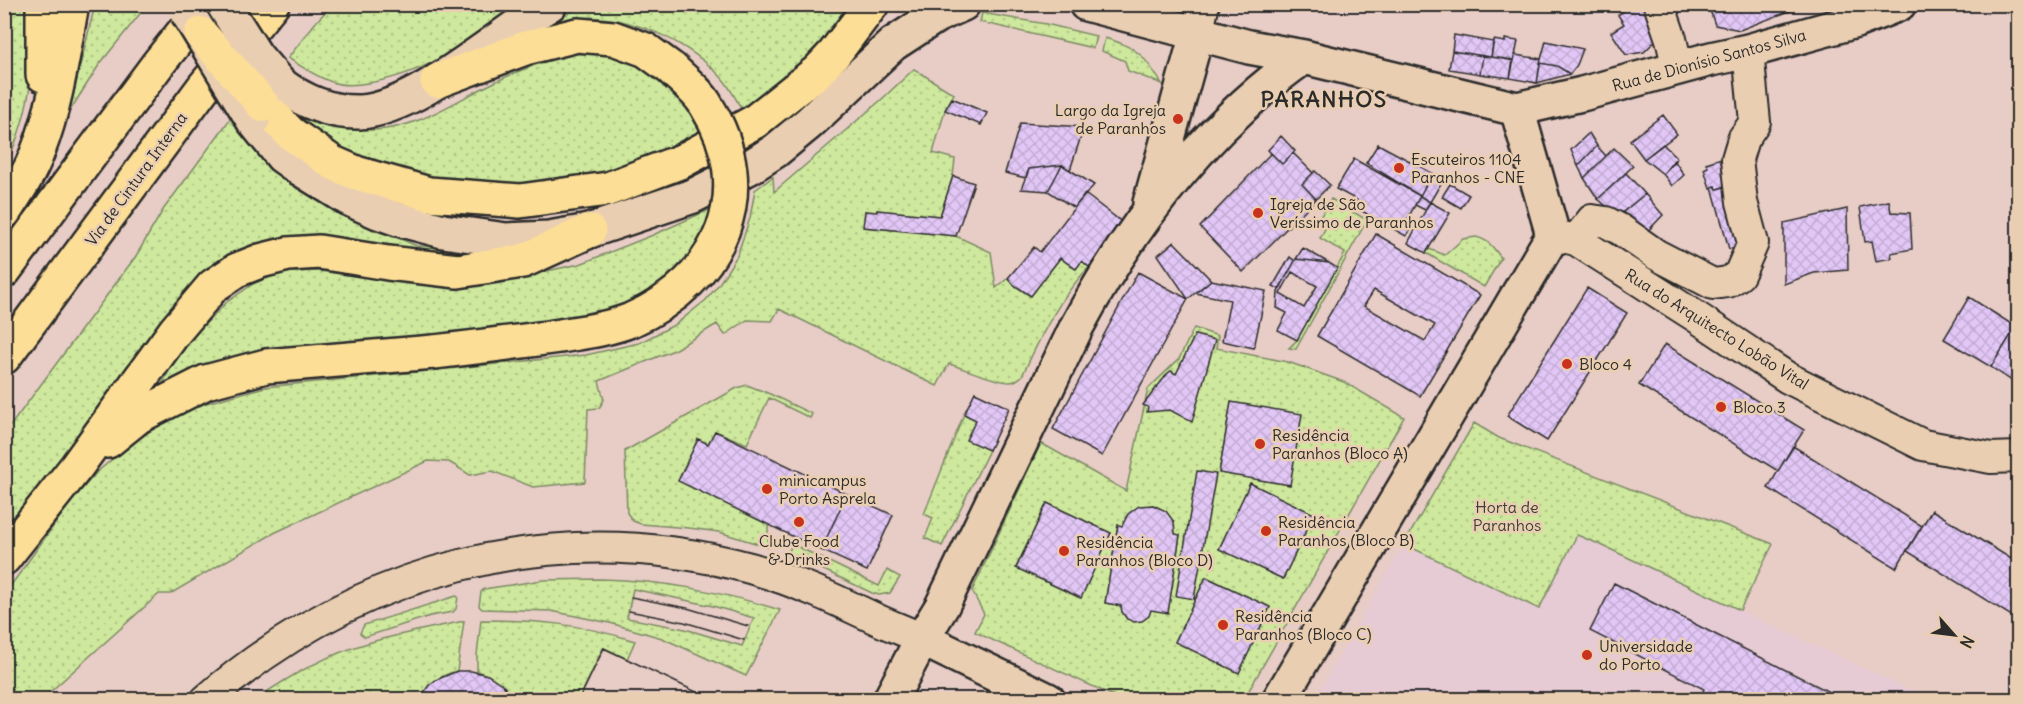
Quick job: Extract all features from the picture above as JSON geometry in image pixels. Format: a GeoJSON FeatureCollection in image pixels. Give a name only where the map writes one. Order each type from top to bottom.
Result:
{"type":"FeatureCollection","features":[{"type":"Feature","properties":{"kind":"highway"},"geometry":{"type":"LineString","coordinates":[[4,190],[22,158],[32,132],[40,95],[44,72],[43,4]]}},
{"type":"Feature","properties":{"kind":"highway"},"geometry":{"type":"LineString","coordinates":[[4,212],[26,177],[39,149],[57,80],[72,4]]}},
{"type":"Feature","properties":{"kind":"highway","name":"Via de Cintura Interna"},"geometry":{"type":"LineString","coordinates":[[4,357],[203,88],[272,4]]}},
{"type":"Feature","properties":{"kind":"highway"},"geometry":{"type":"LineString","coordinates":[[4,271],[158,64],[202,23],[290,133],[333,163],[356,173],[429,194],[520,201],[608,189],[682,161],[754,122],[817,72],[872,4]]}},
{"type":"Feature","properties":{"kind":"highway"},"geometry":{"type":"LineString","coordinates":[[76,466],[139,416],[206,382],[266,366],[434,352],[522,342],[602,329],[630,320],[660,306],[681,290],[703,266],[719,238],[729,207],[732,186],[730,164],[717,124],[705,102],[672,69],[646,50],[613,38],[577,35],[525,48],[437,81]]}},
{"type":"Feature","properties":{"kind":"highway"},"geometry":{"type":"LineString","coordinates":[[4,558],[76,466],[175,331],[213,286],[237,270],[288,254],[319,252],[458,271],[523,261],[589,231]]}},
{"type":"Feature","properties":{"kind":"main road"},"geometry":{"type":"LineString","coordinates":[[183,4],[202,23]]}},
{"type":"Feature","properties":{"kind":"main road"},"geometry":{"type":"LineString","coordinates":[[223,4],[256,56],[265,103],[282,156],[350,199],[388,216],[443,231],[506,240],[549,238],[589,231],[693,196],[750,167],[775,151],[809,123],[893,44],[936,16],[963,4]]}},
{"type":"Feature","properties":{"kind":"main road"},"geometry":{"type":"LineString","coordinates":[[265,103],[300,99],[319,106],[360,112],[381,108],[404,99],[437,81],[550,4]]}},
{"type":"Feature","properties":{"kind":"main road"},"geometry":{"type":"LineString","coordinates":[[1086,4],[1201,19],[1249,47],[1304,57],[1516,109],[1565,238],[1279,699]]}},
{"type":"Feature","properties":{"kind":"main road","name":"Rua de Dionísio Santos Silva"},"geometry":{"type":"LineString","coordinates":[[1516,109],[1748,51],[1856,21],[1899,4]]}},
{"type":"Feature","properties":{"kind":"main road"},"geometry":{"type":"LineString","coordinates":[[1147,213],[1201,19]]}},
{"type":"Feature","properties":{"kind":"main road"},"geometry":{"type":"LineString","coordinates":[[890,699],[942,606],[1077,326],[1147,213],[1201,149],[1253,97],[1304,57]]}},
{"type":"Feature","properties":{"kind":"main road"},"geometry":{"type":"LineString","coordinates":[[922,639],[1048,699]]}},
{"type":"Feature","properties":{"kind":"street"},"geometry":{"type":"LineString","coordinates":[[1659,4],[1678,69]]}},
{"type":"Feature","properties":{"kind":"street"},"geometry":{"type":"LineString","coordinates":[[1565,238],[1592,220],[1606,222],[1655,254],[1713,285],[1728,282],[1739,274],[1753,243],[1742,202],[1737,159],[1743,139],[1755,122],[1748,51]]}},
{"type":"Feature","properties":{"kind":"street","name":"Rua do Arquitecto Lobão Vital"},"geometry":{"type":"LineString","coordinates":[[1565,238],[1695,316],[1788,378],[1923,445],[1991,458],[2019,457]]}},
{"type":"Feature","properties":{"kind":"street"},"geometry":{"type":"LineString","coordinates":[[206,699],[256,659],[285,640],[370,594],[466,562],[562,548],[645,550],[706,558],[738,565],[809,588],[922,639]]}},
{"type":"Feature","properties":{"kind":"shaded area","name":"Universidade do Porto"},"geometry":{"type":"Polygon","coordinates":[[[1576,535],[1929,699],[1314,700],[1404,544],[1539,609],[1576,535]]]}},
{"type":"Feature","properties":{"kind":"green space"},"geometry":{"type":"Polygon","coordinates":[[[5,5],[28,5],[32,61],[25,113],[5,167],[5,5]]]}},
{"type":"Feature","properties":{"kind":"green space"},"geometry":{"type":"Polygon","coordinates":[[[95,5],[147,5],[99,65],[69,112],[95,5]]]}},
{"type":"Feature","properties":{"kind":"green space"},"geometry":{"type":"Polygon","coordinates":[[[332,5],[521,5],[467,42],[430,63],[390,78],[350,85],[326,80],[288,58],[332,5]]]}},
{"type":"Feature","properties":{"kind":"green space"},"geometry":{"type":"Polygon","coordinates":[[[588,5],[853,5],[836,32],[798,69],[742,110],[722,78],[687,49],[666,37],[621,21],[574,18],[553,23],[551,20],[588,5]]]}},
{"type":"Feature","properties":{"kind":"green space"},"geometry":{"type":"Polygon","coordinates":[[[982,13],[1046,24],[1096,36],[1093,48],[980,22],[982,13]]]}},
{"type":"Feature","properties":{"kind":"green space"},"geometry":{"type":"Polygon","coordinates":[[[1105,38],[1125,45],[1139,54],[1162,84],[1128,71],[1125,61],[1102,51],[1105,38]]]}},
{"type":"Feature","properties":{"kind":"green space"},"geometry":{"type":"Polygon","coordinates":[[[572,53],[617,55],[643,67],[673,90],[686,106],[701,134],[603,175],[557,185],[454,185],[333,149],[288,109],[330,123],[362,130],[405,125],[420,120],[511,75],[572,53]]]}},
{"type":"Feature","properties":{"kind":"green space"},"geometry":{"type":"Polygon","coordinates":[[[914,69],[954,94],[945,110],[933,153],[955,159],[953,176],[940,216],[865,211],[864,227],[956,236],[991,252],[996,288],[1008,278],[1030,296],[1060,258],[1075,269],[1082,261],[1089,267],[1060,305],[1022,376],[1018,379],[1012,382],[1004,381],[949,364],[937,386],[779,309],[772,321],[747,320],[725,335],[717,324],[674,350],[599,381],[604,400],[599,408],[588,409],[585,482],[533,487],[492,471],[470,475],[449,462],[428,461],[274,533],[170,594],[159,594],[42,699],[5,699],[4,595],[70,503],[97,472],[133,442],[185,409],[265,387],[586,355],[639,343],[676,324],[706,300],[719,284],[737,256],[750,218],[755,190],[773,177],[774,192],[914,69]]]}},
{"type":"Feature","properties":{"kind":"green space"},"geometry":{"type":"Polygon","coordinates":[[[236,111],[285,174],[321,201],[355,220],[417,246],[500,251],[464,256],[269,248],[5,546],[5,433],[136,256],[163,210],[236,111]]]}},
{"type":"Feature","properties":{"kind":"green space"},"geometry":{"type":"Polygon","coordinates":[[[1331,199],[1367,220],[1296,349],[1289,348],[1297,340],[1345,253],[1320,238],[1325,229],[1316,224],[1331,199]]]}},
{"type":"Feature","properties":{"kind":"green space"},"geometry":{"type":"Polygon","coordinates":[[[711,209],[696,246],[679,271],[661,287],[624,310],[158,392],[178,352],[227,302],[253,284],[279,273],[313,271],[359,273],[449,286],[485,284],[580,264],[711,209]]]}},
{"type":"Feature","properties":{"kind":"green space"},"geometry":{"type":"Polygon","coordinates":[[[1476,237],[1488,242],[1501,258],[1484,287],[1426,253],[1429,249],[1445,255],[1463,239],[1476,237]]]}},
{"type":"Feature","properties":{"kind":"green space"},"geometry":{"type":"Polygon","coordinates":[[[1194,328],[1218,336],[1216,348],[1288,362],[1344,382],[1404,417],[1244,699],[1120,699],[975,632],[984,614],[972,591],[1041,443],[1126,491],[1148,389],[1179,359],[1194,328]],[[1231,403],[1219,473],[1290,485],[1231,403]],[[1250,484],[1219,549],[1283,579],[1314,514],[1250,484]],[[1047,503],[1016,568],[1080,598],[1111,533],[1047,503]],[[1153,505],[1131,512],[1122,526],[1118,525],[1105,603],[1121,606],[1127,619],[1151,610],[1168,612],[1180,535],[1175,534],[1169,516],[1162,510],[1153,505]],[[1206,577],[1175,642],[1239,672],[1270,607],[1206,577]]]}},
{"type":"Feature","properties":{"kind":"green space"},"geometry":{"type":"Polygon","coordinates":[[[747,385],[812,414],[810,418],[769,398],[747,444],[715,431],[708,444],[698,439],[679,480],[768,524],[768,547],[719,532],[641,524],[633,521],[627,513],[625,451],[737,388],[747,385]]]}},
{"type":"Feature","properties":{"kind":"green space"},"geometry":{"type":"Polygon","coordinates":[[[964,414],[976,420],[967,440],[989,450],[942,546],[925,538],[933,518],[924,514],[964,414]]]}},
{"type":"Feature","properties":{"kind":"green space","name":"Horta de Paranhos"},"geometry":{"type":"Polygon","coordinates":[[[1474,423],[1499,438],[1773,544],[1740,610],[1577,535],[1539,609],[1404,544],[1474,423]]]}},
{"type":"Feature","properties":{"kind":"green space"},"geometry":{"type":"Polygon","coordinates":[[[792,544],[879,586],[887,570],[900,577],[890,593],[879,595],[872,593],[803,560],[787,556],[792,544]]]}},
{"type":"Feature","properties":{"kind":"green space"},"geometry":{"type":"Polygon","coordinates":[[[601,579],[670,585],[735,597],[780,610],[746,676],[662,638],[610,623],[551,611],[482,609],[479,606],[481,592],[484,589],[543,580],[601,579]],[[633,589],[627,618],[685,629],[742,646],[754,618],[713,606],[633,589]]]}},
{"type":"Feature","properties":{"kind":"green space"},"geometry":{"type":"Polygon","coordinates":[[[458,597],[456,609],[453,612],[430,616],[365,637],[360,633],[364,625],[458,597]]]}},
{"type":"Feature","properties":{"kind":"green space"},"geometry":{"type":"Polygon","coordinates":[[[481,620],[559,624],[635,641],[627,659],[603,648],[579,699],[514,699],[498,682],[477,671],[481,620]]]}},
{"type":"Feature","properties":{"kind":"green space"},"geometry":{"type":"Polygon","coordinates":[[[464,621],[457,671],[435,681],[419,699],[255,700],[310,667],[339,653],[392,637],[464,621]]]}},
{"type":"Feature","properties":{"kind":"building"},"geometry":{"type":"Polygon","coordinates":[[[1634,4],[1649,4],[1658,38],[1644,52],[1626,55],[1611,32],[1624,24],[1618,15],[1634,4]]]}},
{"type":"Feature","properties":{"kind":"building"},"geometry":{"type":"Polygon","coordinates":[[[1708,4],[1793,4],[1795,9],[1740,30],[1715,25],[1708,4]]]}},
{"type":"Feature","properties":{"kind":"building"},"geometry":{"type":"Polygon","coordinates":[[[1454,35],[1493,42],[1491,57],[1452,51],[1454,35]]]}},
{"type":"Feature","properties":{"kind":"building"},"geometry":{"type":"Polygon","coordinates":[[[1505,39],[1518,41],[1514,61],[1491,57],[1494,40],[1505,42],[1505,39]]]}},
{"type":"Feature","properties":{"kind":"building"},"geometry":{"type":"Polygon","coordinates":[[[1546,41],[1583,49],[1577,65],[1570,74],[1557,66],[1540,63],[1546,41]]]}},
{"type":"Feature","properties":{"kind":"building"},"geometry":{"type":"Polygon","coordinates":[[[1452,51],[1483,56],[1480,74],[1449,69],[1452,51]]]}},
{"type":"Feature","properties":{"kind":"building"},"geometry":{"type":"Polygon","coordinates":[[[1515,55],[1541,59],[1537,83],[1510,78],[1515,55]]]}},
{"type":"Feature","properties":{"kind":"building"},"geometry":{"type":"Polygon","coordinates":[[[1483,56],[1513,60],[1510,78],[1480,74],[1483,56]]]}},
{"type":"Feature","properties":{"kind":"building"},"geometry":{"type":"Polygon","coordinates":[[[1540,63],[1557,66],[1570,74],[1537,83],[1540,63]]]}},
{"type":"Feature","properties":{"kind":"building"},"geometry":{"type":"Polygon","coordinates":[[[952,98],[987,113],[981,125],[945,110],[952,98]]]}},
{"type":"Feature","properties":{"kind":"building"},"geometry":{"type":"Polygon","coordinates":[[[1663,115],[1677,134],[1644,159],[1630,140],[1663,115]]]}},
{"type":"Feature","properties":{"kind":"building"},"geometry":{"type":"Polygon","coordinates":[[[1020,123],[1084,127],[1070,170],[1062,165],[1029,169],[1026,178],[1005,173],[1020,123]]]}},
{"type":"Feature","properties":{"kind":"building"},"geometry":{"type":"Polygon","coordinates":[[[1589,133],[1597,146],[1578,166],[1571,150],[1589,133]]]}},
{"type":"Feature","properties":{"kind":"building"},"geometry":{"type":"Polygon","coordinates":[[[1281,136],[1295,151],[1282,164],[1268,150],[1281,136]]]}},
{"type":"Feature","properties":{"kind":"building","name":"Escuteiros 1104 Paranhos - CNE"},"geometry":{"type":"Polygon","coordinates":[[[1378,144],[1432,173],[1420,196],[1366,163],[1378,144]]]}},
{"type":"Feature","properties":{"kind":"building"},"geometry":{"type":"Polygon","coordinates":[[[1663,144],[1677,158],[1663,174],[1644,159],[1663,144]]]}},
{"type":"Feature","properties":{"kind":"building"},"geometry":{"type":"Polygon","coordinates":[[[1597,146],[1606,156],[1584,178],[1578,166],[1597,146]]]}},
{"type":"Feature","properties":{"kind":"building"},"geometry":{"type":"Polygon","coordinates":[[[1614,148],[1633,166],[1598,199],[1584,178],[1614,148]]]}},
{"type":"Feature","properties":{"kind":"building","name":"Igreja de São Veríssimo de Paranhos"},"geometry":{"type":"Polygon","coordinates":[[[1271,153],[1282,164],[1293,153],[1313,173],[1302,184],[1316,199],[1243,272],[1200,227],[1271,153]]]}},
{"type":"Feature","properties":{"kind":"building"},"geometry":{"type":"Polygon","coordinates":[[[1728,156],[1737,183],[1717,189],[1715,186],[1710,188],[1704,169],[1708,167],[1706,163],[1728,156]]]}},
{"type":"Feature","properties":{"kind":"building"},"geometry":{"type":"Polygon","coordinates":[[[1354,159],[1420,196],[1408,218],[1414,222],[1406,236],[1353,206],[1357,200],[1336,189],[1354,159]]]}},
{"type":"Feature","properties":{"kind":"building"},"geometry":{"type":"Polygon","coordinates":[[[1674,160],[1684,175],[1672,186],[1663,174],[1674,160]]]}},
{"type":"Feature","properties":{"kind":"building"},"geometry":{"type":"Polygon","coordinates":[[[1062,165],[1048,191],[1021,189],[1029,169],[1062,165]]]}},
{"type":"Feature","properties":{"kind":"building"},"geometry":{"type":"Polygon","coordinates":[[[1062,165],[1094,185],[1074,208],[1048,191],[1062,165]]]}},
{"type":"Feature","properties":{"kind":"building"},"geometry":{"type":"Polygon","coordinates":[[[1315,171],[1330,185],[1316,199],[1302,184],[1315,171]]]}},
{"type":"Feature","properties":{"kind":"building"},"geometry":{"type":"Polygon","coordinates":[[[1432,173],[1443,180],[1430,202],[1420,196],[1432,173]]]}},
{"type":"Feature","properties":{"kind":"building"},"geometry":{"type":"Polygon","coordinates":[[[1626,173],[1645,194],[1618,216],[1598,199],[1626,173]]]}},
{"type":"Feature","properties":{"kind":"building"},"geometry":{"type":"Polygon","coordinates":[[[953,176],[974,183],[956,236],[863,227],[865,211],[940,216],[953,176]]]}},
{"type":"Feature","properties":{"kind":"building"},"geometry":{"type":"Polygon","coordinates":[[[1450,184],[1469,195],[1461,208],[1442,197],[1450,184]]]}},
{"type":"Feature","properties":{"kind":"building"},"geometry":{"type":"Polygon","coordinates":[[[1733,184],[1750,244],[1729,249],[1712,187],[1715,186],[1717,189],[1733,184]]]}},
{"type":"Feature","properties":{"kind":"building"},"geometry":{"type":"Polygon","coordinates":[[[1085,194],[1123,223],[1089,267],[1082,261],[1076,269],[1060,258],[1031,296],[1014,285],[1008,278],[1034,247],[1040,252],[1085,194]]]}},
{"type":"Feature","properties":{"kind":"building"},"geometry":{"type":"Polygon","coordinates":[[[1645,194],[1663,215],[1645,234],[1618,216],[1645,194]]]}},
{"type":"Feature","properties":{"kind":"building"},"geometry":{"type":"Polygon","coordinates":[[[1420,196],[1430,202],[1425,210],[1415,205],[1420,196]]]}},
{"type":"Feature","properties":{"kind":"building"},"geometry":{"type":"Polygon","coordinates":[[[1889,201],[1891,212],[1910,213],[1912,249],[1891,253],[1892,258],[1876,261],[1872,241],[1865,242],[1860,207],[1889,201]]]}},
{"type":"Feature","properties":{"kind":"building"},"geometry":{"type":"Polygon","coordinates":[[[1430,202],[1450,213],[1426,253],[1408,243],[1430,202]]]}},
{"type":"Feature","properties":{"kind":"building"},"geometry":{"type":"Polygon","coordinates":[[[1847,209],[1848,270],[1814,273],[1784,284],[1784,223],[1847,209]]]}},
{"type":"Feature","properties":{"kind":"building"},"geometry":{"type":"Polygon","coordinates":[[[1376,234],[1480,295],[1420,396],[1317,336],[1376,234]],[[1374,290],[1364,306],[1425,341],[1435,325],[1374,290]]]}},
{"type":"Feature","properties":{"kind":"building"},"geometry":{"type":"Polygon","coordinates":[[[1174,242],[1211,280],[1188,299],[1158,255],[1174,242]]]}},
{"type":"Feature","properties":{"kind":"building"},"geometry":{"type":"Polygon","coordinates":[[[1303,248],[1329,263],[1296,259],[1303,248]]]}},
{"type":"Feature","properties":{"kind":"building"},"geometry":{"type":"Polygon","coordinates":[[[1290,257],[1295,261],[1279,289],[1273,286],[1290,257]]]}},
{"type":"Feature","properties":{"kind":"building"},"geometry":{"type":"Polygon","coordinates":[[[1296,259],[1329,263],[1337,268],[1297,340],[1278,330],[1287,313],[1277,308],[1278,292],[1296,259]]]}},
{"type":"Feature","properties":{"kind":"building"},"geometry":{"type":"Polygon","coordinates":[[[1138,272],[1188,299],[1102,456],[1053,429],[1138,272]]]}},
{"type":"Feature","properties":{"kind":"building"},"geometry":{"type":"Polygon","coordinates":[[[1292,272],[1317,286],[1304,308],[1280,294],[1292,272]]]}},
{"type":"Feature","properties":{"kind":"building"},"geometry":{"type":"Polygon","coordinates":[[[1211,280],[1266,291],[1254,348],[1222,341],[1230,300],[1196,293],[1211,280]]]}},
{"type":"Feature","properties":{"kind":"building","name":"Bloco 4"},"geometry":{"type":"Polygon","coordinates":[[[1587,288],[1627,313],[1547,441],[1507,416],[1587,288]]]}},
{"type":"Feature","properties":{"kind":"building"},"geometry":{"type":"Polygon","coordinates":[[[1969,297],[2016,327],[1991,367],[1944,339],[1969,297]]]}},
{"type":"Feature","properties":{"kind":"building"},"geometry":{"type":"Polygon","coordinates":[[[2016,327],[2018,328],[2018,385],[1991,367],[2016,327]]]}},
{"type":"Feature","properties":{"kind":"building"},"geometry":{"type":"Polygon","coordinates":[[[1195,335],[1215,340],[1192,422],[1170,410],[1147,412],[1148,407],[1143,405],[1168,373],[1171,371],[1176,374],[1195,335]]]}},
{"type":"Feature","properties":{"kind":"building","name":"Bloco 3"},"geometry":{"type":"Polygon","coordinates":[[[1665,344],[1804,430],[1778,471],[1639,385],[1665,344]]]}},
{"type":"Feature","properties":{"kind":"building"},"geometry":{"type":"Polygon","coordinates":[[[975,392],[1009,408],[989,450],[966,440],[976,420],[964,414],[975,392]]]}},
{"type":"Feature","properties":{"kind":"building","name":"Residência Paranhos (Bloco A)"},"geometry":{"type":"Polygon","coordinates":[[[1231,402],[1302,414],[1290,485],[1219,473],[1231,402]]]}},
{"type":"Feature","properties":{"kind":"building","name":"minicampus Porto Asprela"},"geometry":{"type":"Polygon","coordinates":[[[715,431],[847,494],[821,550],[678,481],[698,439],[708,444],[715,431]]]}},
{"type":"Feature","properties":{"kind":"building"},"geometry":{"type":"Polygon","coordinates":[[[1793,446],[1922,526],[1896,568],[1768,488],[1793,446]]]}},
{"type":"Feature","properties":{"kind":"building"},"geometry":{"type":"Polygon","coordinates":[[[1197,471],[1216,474],[1194,599],[1176,596],[1197,471]]]}},
{"type":"Feature","properties":{"kind":"building","name":"Residência Paranhos (Bloco B)"},"geometry":{"type":"Polygon","coordinates":[[[1250,483],[1314,514],[1283,579],[1219,549],[1250,483]]]}},
{"type":"Feature","properties":{"kind":"building"},"geometry":{"type":"Polygon","coordinates":[[[847,494],[893,515],[867,571],[821,550],[847,494]]]}},
{"type":"Feature","properties":{"kind":"building","name":"Residência Paranhos (Bloco D)"},"geometry":{"type":"Polygon","coordinates":[[[1047,503],[1111,533],[1081,598],[1016,568],[1047,503]]]}},
{"type":"Feature","properties":{"kind":"building"},"geometry":{"type":"Polygon","coordinates":[[[1153,505],[1166,511],[1174,522],[1175,534],[1180,535],[1168,613],[1151,610],[1149,616],[1142,621],[1134,622],[1127,619],[1121,606],[1105,603],[1118,525],[1122,526],[1128,514],[1139,506],[1153,505]]]}},
{"type":"Feature","properties":{"kind":"building"},"geometry":{"type":"Polygon","coordinates":[[[1932,510],[2018,563],[2018,620],[1907,551],[1932,510]]]}},
{"type":"Feature","properties":{"kind":"building","name":"Residência Paranhos (Bloco C)"},"geometry":{"type":"Polygon","coordinates":[[[1206,577],[1270,607],[1239,673],[1175,642],[1206,577]]]}},
{"type":"Feature","properties":{"kind":"building"},"geometry":{"type":"Polygon","coordinates":[[[1614,583],[1845,700],[1699,700],[1704,689],[1590,631],[1614,583]]]}},
{"type":"Feature","properties":{"kind":"building"},"geometry":{"type":"Polygon","coordinates":[[[604,648],[627,659],[713,700],[579,700],[604,648]]]}},
{"type":"Feature","properties":{"kind":"building"},"geometry":{"type":"Polygon","coordinates":[[[604,648],[627,659],[713,700],[579,700],[604,648]]]}},
{"type":"Feature","properties":{"kind":"building"},"geometry":{"type":"Polygon","coordinates":[[[457,671],[488,675],[503,685],[514,700],[419,700],[429,685],[457,671]]]}},
{"type":"Feature","properties":{"kind":"tram line"},"geometry":{"type":"LineString","coordinates":[[631,597],[687,608],[748,626]]}},
{"type":"Feature","properties":{"kind":"tram line"},"geometry":{"type":"LineString","coordinates":[[629,611],[684,622],[744,640]]}},
{"type":"Feature","properties":{"kind":"place","name":"Largo da Igreja de Paranhos"},"geometry":{"type":"Point","coordinates":[1178,119]}},
{"type":"Feature","properties":{"kind":"place","name":"Escuteiros 1104 Paranhos - CNE"},"geometry":{"type":"Point","coordinates":[1399,168]}},
{"type":"Feature","properties":{"kind":"place","name":"Igreja de São Veríssimo de Paranhos"},"geometry":{"type":"Point","coordinates":[1258,213]}},
{"type":"Feature","properties":{"kind":"place","name":"Bloco 4"},"geometry":{"type":"Point","coordinates":[1567,364]}},
{"type":"Feature","properties":{"kind":"place","name":"Bloco 3"},"geometry":{"type":"Point","coordinates":[1721,407]}},
{"type":"Feature","properties":{"kind":"place","name":"Residência Paranhos (Bloco A)"},"geometry":{"type":"Point","coordinates":[1260,444]}},
{"type":"Feature","properties":{"kind":"place","name":"minicampus Porto Asprela"},"geometry":{"type":"Point","coordinates":[767,489]}},
{"type":"Feature","properties":{"kind":"place","name":"Clube Food & Drinks"},"geometry":{"type":"Point","coordinates":[799,522]}},
{"type":"Feature","properties":{"kind":"place","name":"Residência Paranhos (Bloco B)"},"geometry":{"type":"Point","coordinates":[1266,531]}},
{"type":"Feature","properties":{"kind":"place","name":"Residência Paranhos (Bloco D)"},"geometry":{"type":"Point","coordinates":[1064,551]}},
{"type":"Feature","properties":{"kind":"place","name":"Residência Paranhos (Bloco C)"},"geometry":{"type":"Point","coordinates":[1223,625]}},
{"type":"Feature","properties":{"kind":"place","name":"Universidade do Porto"},"geometry":{"type":"Point","coordinates":[1587,655]}},
{"type":"Feature","properties":{"kind":"district","name":"PARANHOS"},"geometry":{"type":"Point","coordinates":[1324,99]}}]}
